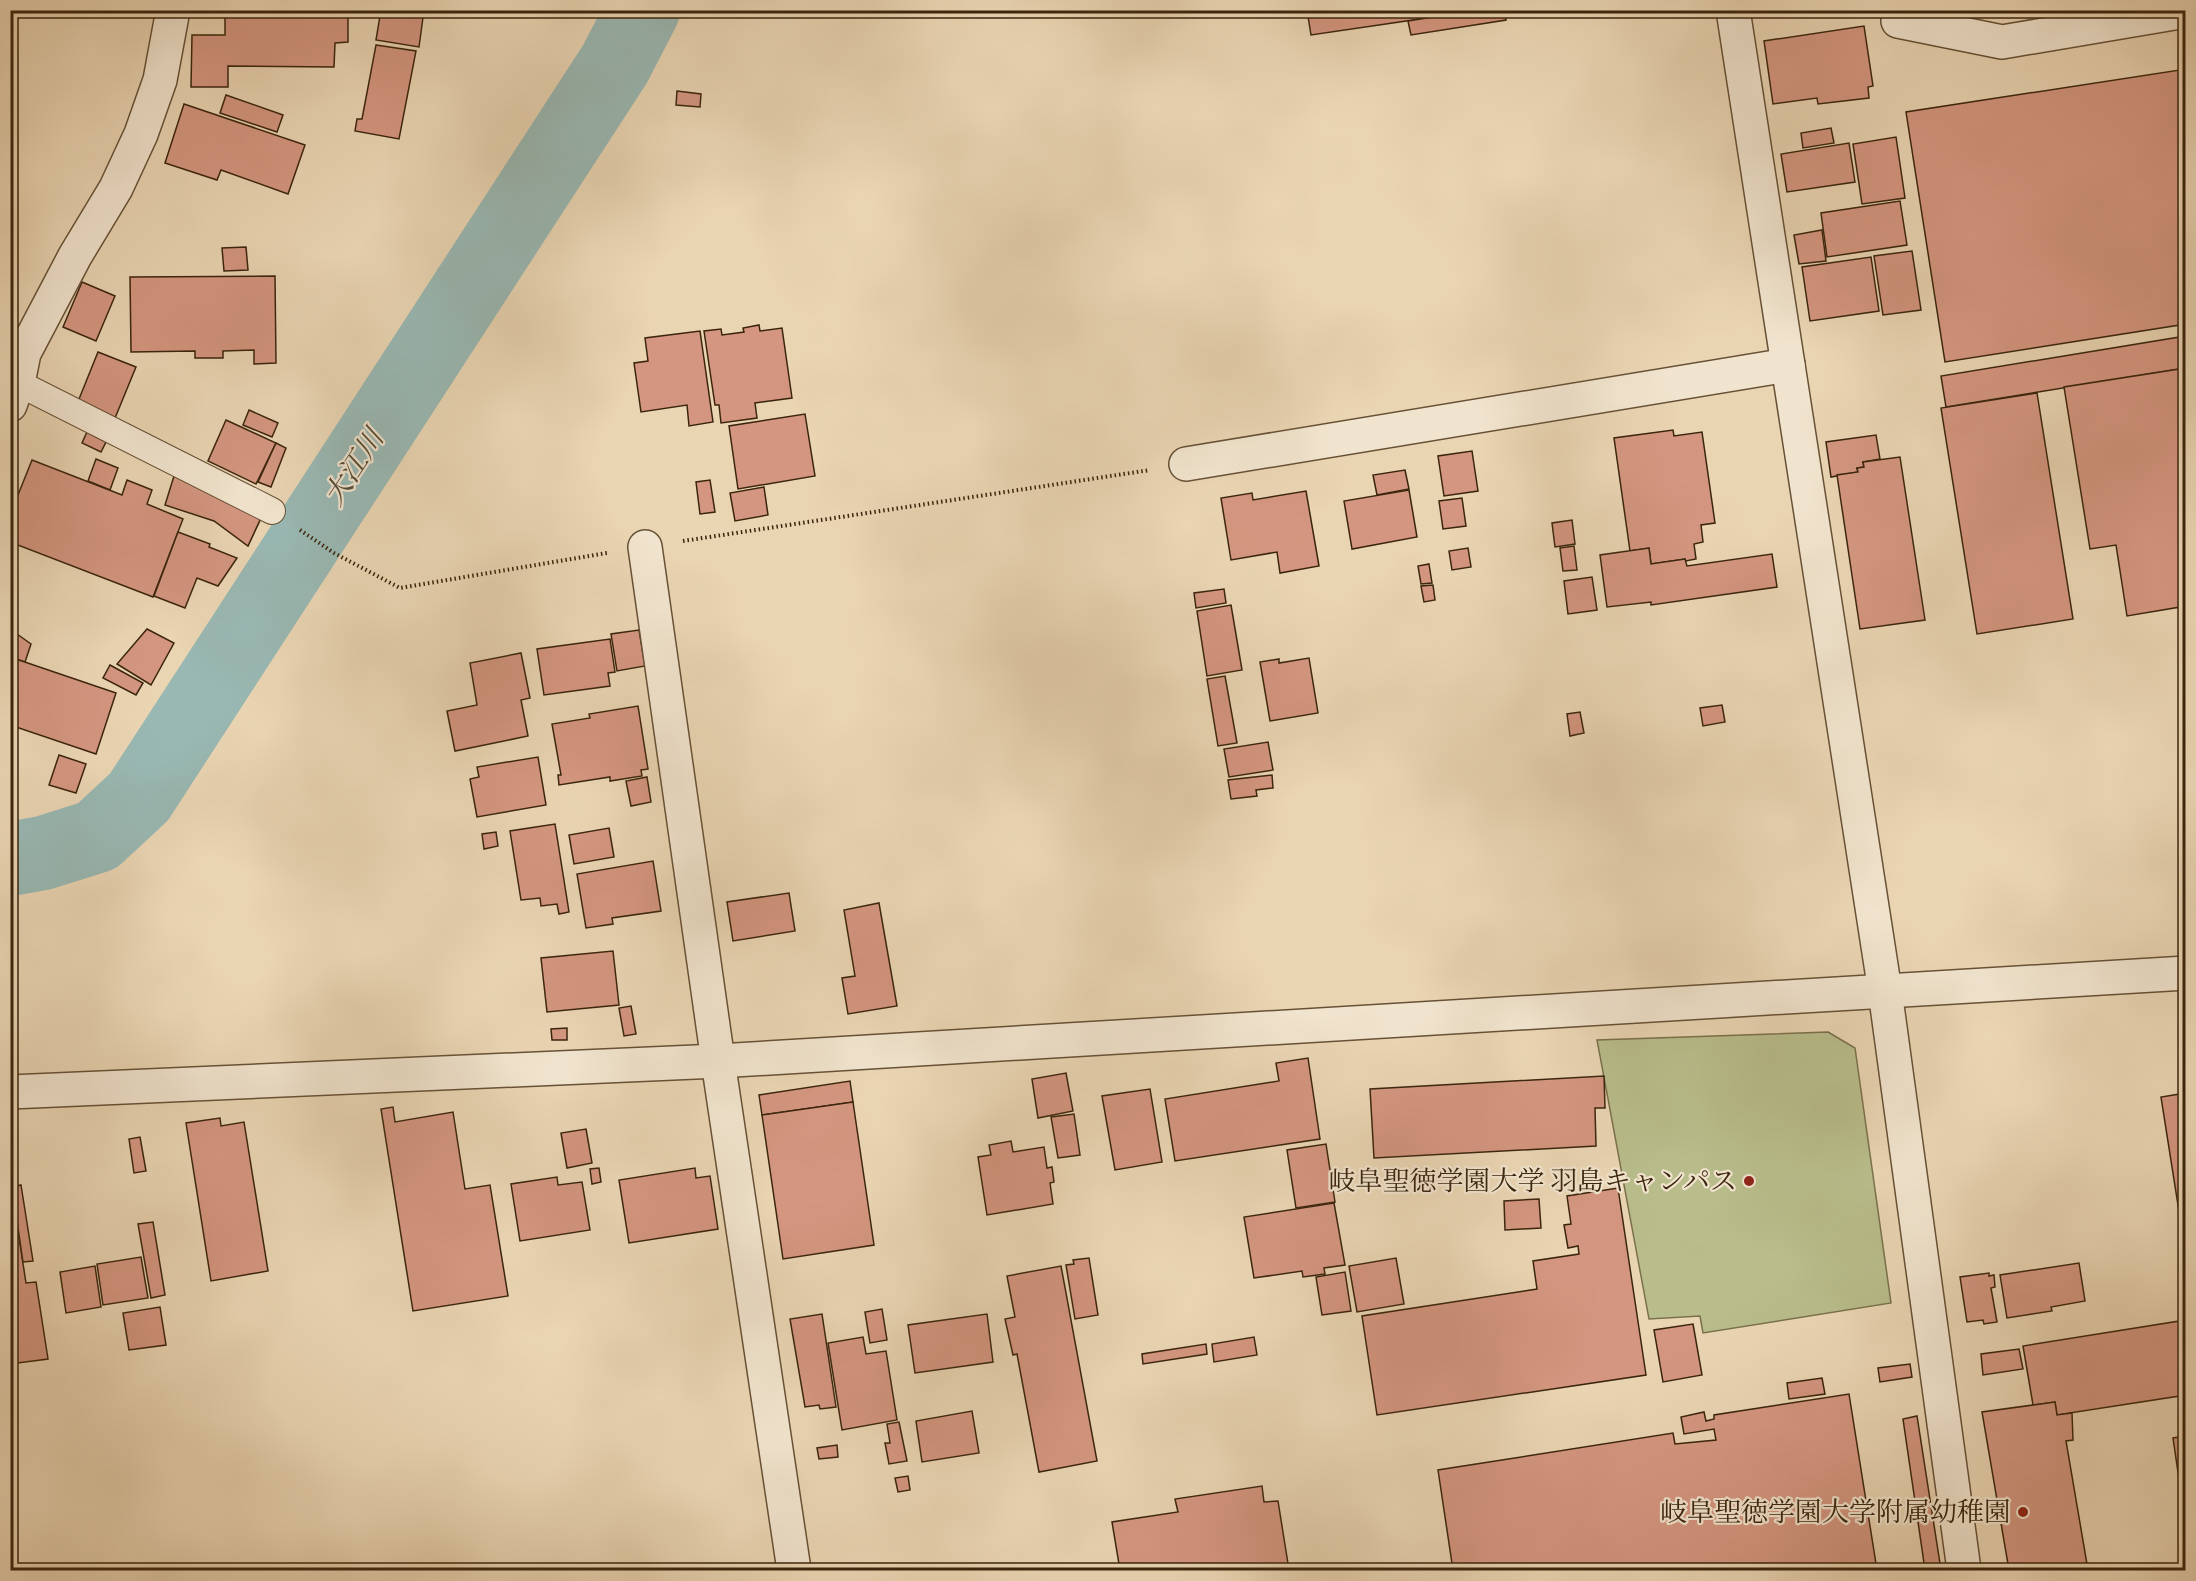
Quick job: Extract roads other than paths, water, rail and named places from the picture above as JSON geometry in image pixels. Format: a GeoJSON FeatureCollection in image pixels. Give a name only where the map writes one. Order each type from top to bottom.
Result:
{"type":"FeatureCollection","features":[{"type":"Feature","properties":{"kind":"street"},"geometry":{"type":"LineString","coordinates":[[14,394],[24,353],[75,256],[116,188],[141,134],[160,80],[173,10]]}},
{"type":"Feature","properties":{"kind":"street"},"geometry":{"type":"LineString","coordinates":[[1733,10],[1885,991],[1964,1570]]}},
{"type":"Feature","properties":{"kind":"street"},"geometry":{"type":"LineString","coordinates":[[1898,21],[2002,42],[2186,11]]}},
{"type":"Feature","properties":{"kind":"street"},"geometry":{"type":"LineString","coordinates":[[1186,464],[1788,365]]}},
{"type":"Feature","properties":{"kind":"street"},"geometry":{"type":"LineString","coordinates":[[645,547],[718,1061],[794,1570]]}},
{"type":"Feature","properties":{"kind":"street"},"geometry":{"type":"LineString","coordinates":[[10,1092],[718,1061],[2186,973]]}},
{"type":"Feature","properties":{"kind":"lane"},"geometry":{"type":"LineString","coordinates":[[14,394],[272,511]]}},
{"type":"Feature","properties":{"kind":"waterway","name":"大江川"},"geometry":{"type":"LineString","coordinates":[[10,859],[43,853],[97,836],[139,797],[615,64],[643,10]]}},
{"type":"Feature","properties":{"kind":"place","name":"岐阜聖徳学園大学 羽島キャンパス"},"geometry":{"type":"Point","coordinates":[1749,1181]}},
{"type":"Feature","properties":{"kind":"place","name":"岐阜聖徳学園大学附属幼稚園"},"geometry":{"type":"Point","coordinates":[2023,1512]}}]}
